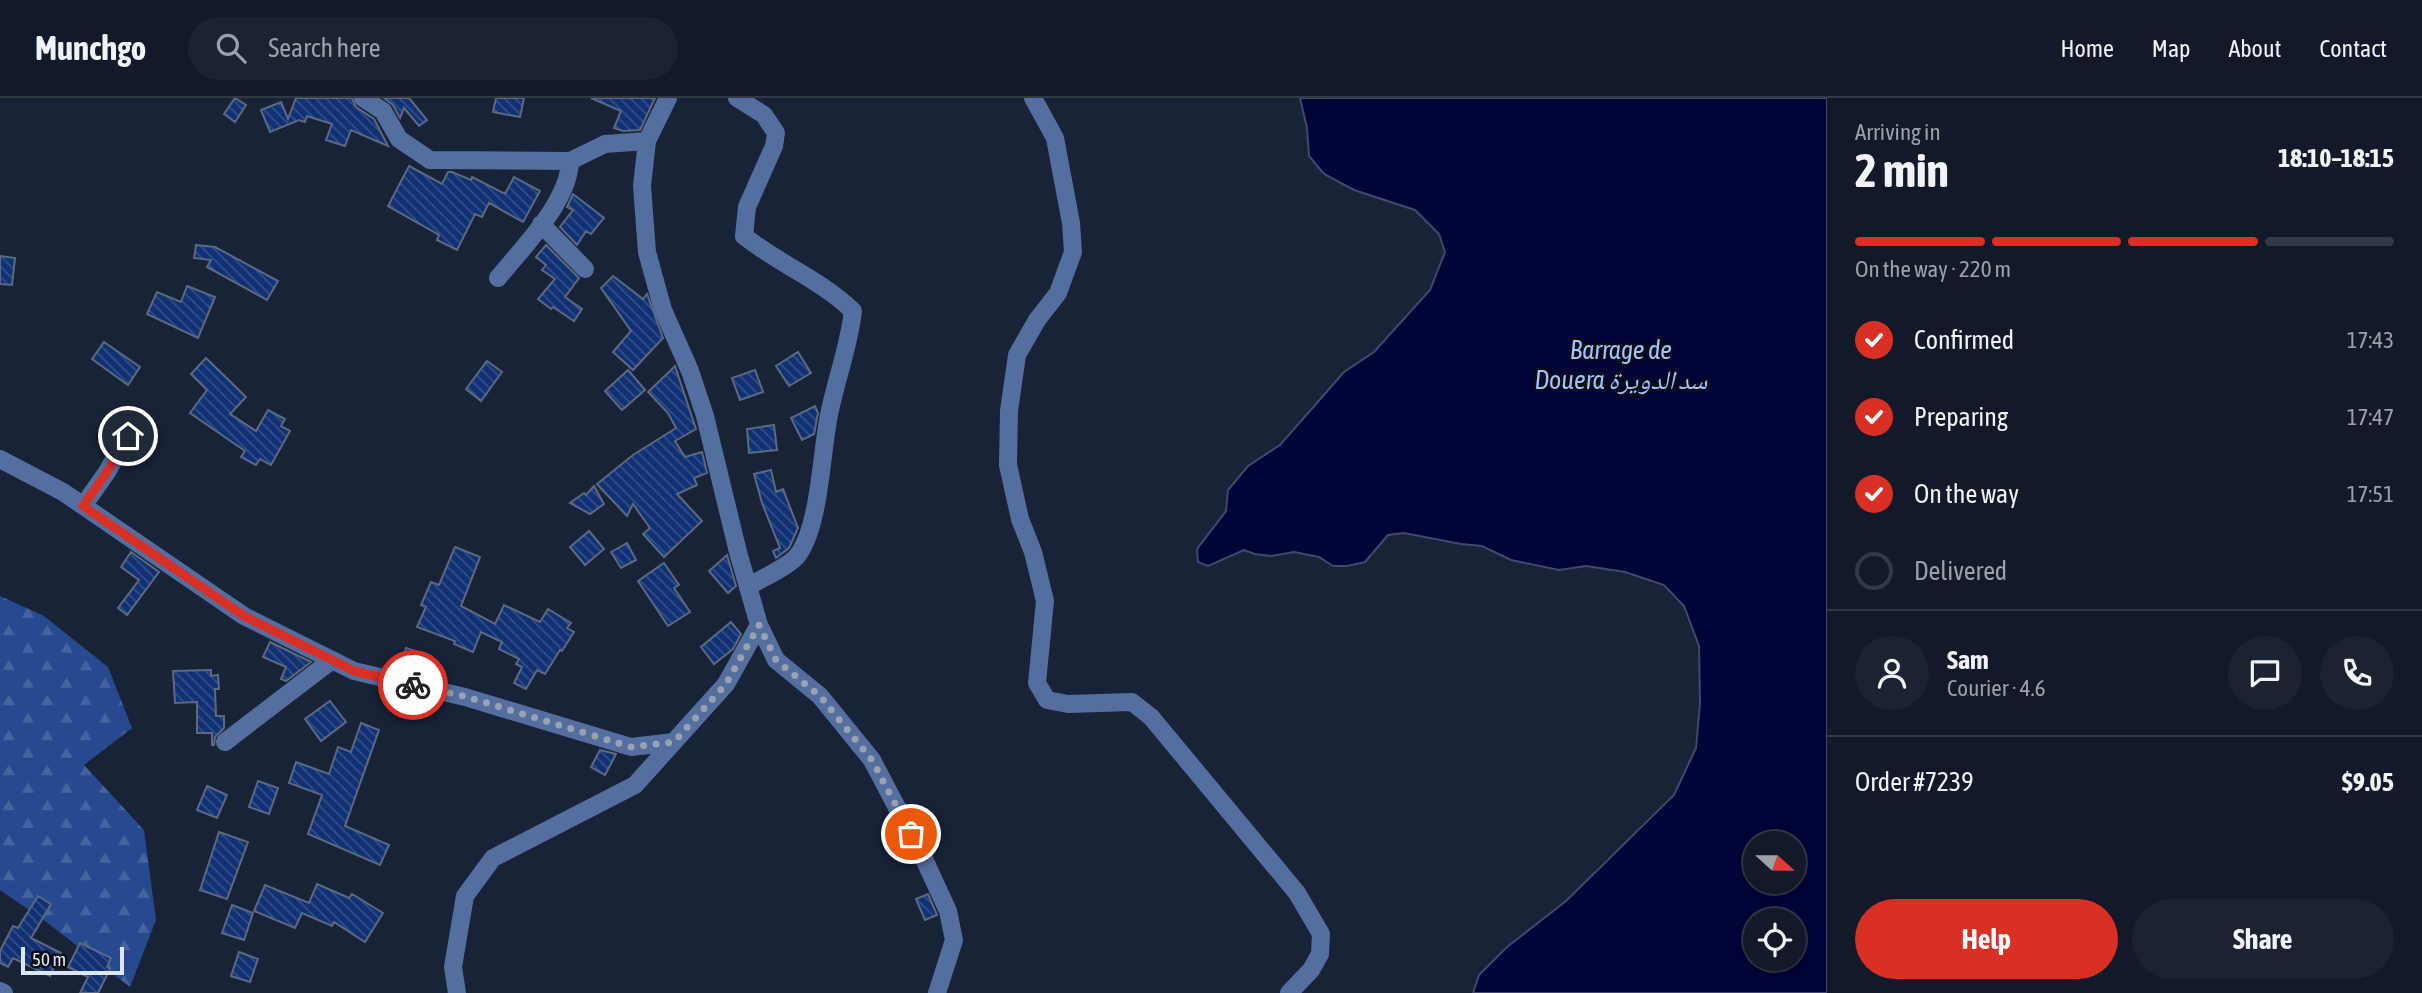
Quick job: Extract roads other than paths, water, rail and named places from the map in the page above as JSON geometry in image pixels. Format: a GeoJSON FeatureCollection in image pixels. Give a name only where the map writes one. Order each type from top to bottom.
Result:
{"type":"FeatureCollection","features":[{"type":"Feature","properties":{"kind":"street"},"geometry":{"type":"LineString","coordinates":[[363,98],[383,111],[399,139],[430,160],[570,161],[605,144],[647,141]]}},
{"type":"Feature","properties":{"kind":"street"},"geometry":{"type":"LineString","coordinates":[[668,98],[647,141],[642,186],[647,252],[663,310],[690,371],[705,416],[759,625],[776,660],[820,696],[872,760],[948,911],[954,940],[937,993]]}},
{"type":"Feature","properties":{"kind":"street"},"geometry":{"type":"LineString","coordinates":[[737,98],[764,115],[776,133],[774,146],[747,207],[744,236],[762,250],[835,293],[853,311],[850,335],[825,434],[811,527],[797,557],[748,587]]}},
{"type":"Feature","properties":{"kind":"street"},"geometry":{"type":"LineString","coordinates":[[1033,98],[1055,138],[1071,223],[1073,253],[1058,293],[1037,320],[1017,355],[1009,411],[1008,466],[1020,519],[1033,552],[1045,601],[1037,683],[1047,700],[1068,704],[1132,702],[1151,716],[1297,893],[1321,933],[1320,954],[1311,970],[1290,993]]}},
{"type":"Feature","properties":{"kind":"street"},"geometry":{"type":"LineString","coordinates":[[498,278],[561,195],[570,172],[570,161]]}},
{"type":"Feature","properties":{"kind":"street"},"geometry":{"type":"LineString","coordinates":[[541,224],[585,269]]}},
{"type":"Feature","properties":{"kind":"street"},"geometry":{"type":"LineString","coordinates":[[83,506],[107,472],[138,417]]}},
{"type":"Feature","properties":{"kind":"street"},"geometry":{"type":"LineString","coordinates":[[0,459],[63,492],[244,616],[354,671],[464,696],[631,747],[674,742]]}},
{"type":"Feature","properties":{"kind":"street"},"geometry":{"type":"LineString","coordinates":[[457,993],[453,967],[465,896],[493,858],[635,785],[726,684],[759,625]]}},
{"type":"Feature","properties":{"kind":"street"},"geometry":{"type":"LineString","coordinates":[[225,741],[332,660]]}},
{"type":"Feature","properties":{"kind":"water","name":"Barrage de Douera سد الدويرة"},"geometry":{"type":"Polygon","coordinates":[[[1300,98],[1827,98],[1827,993],[1473,993],[1479,975],[1507,947],[1566,901],[1674,795],[1696,748],[1700,703],[1699,646],[1684,606],[1664,585],[1625,572],[1586,566],[1559,570],[1511,560],[1482,546],[1404,533],[1388,535],[1365,562],[1347,566],[1333,566],[1319,557],[1294,552],[1271,556],[1244,550],[1208,566],[1198,562],[1197,549],[1226,511],[1228,490],[1248,466],[1280,445],[1344,372],[1374,352],[1430,290],[1445,252],[1439,234],[1415,210],[1354,190],[1324,174],[1309,156],[1307,128],[1300,98]]]}}]}
